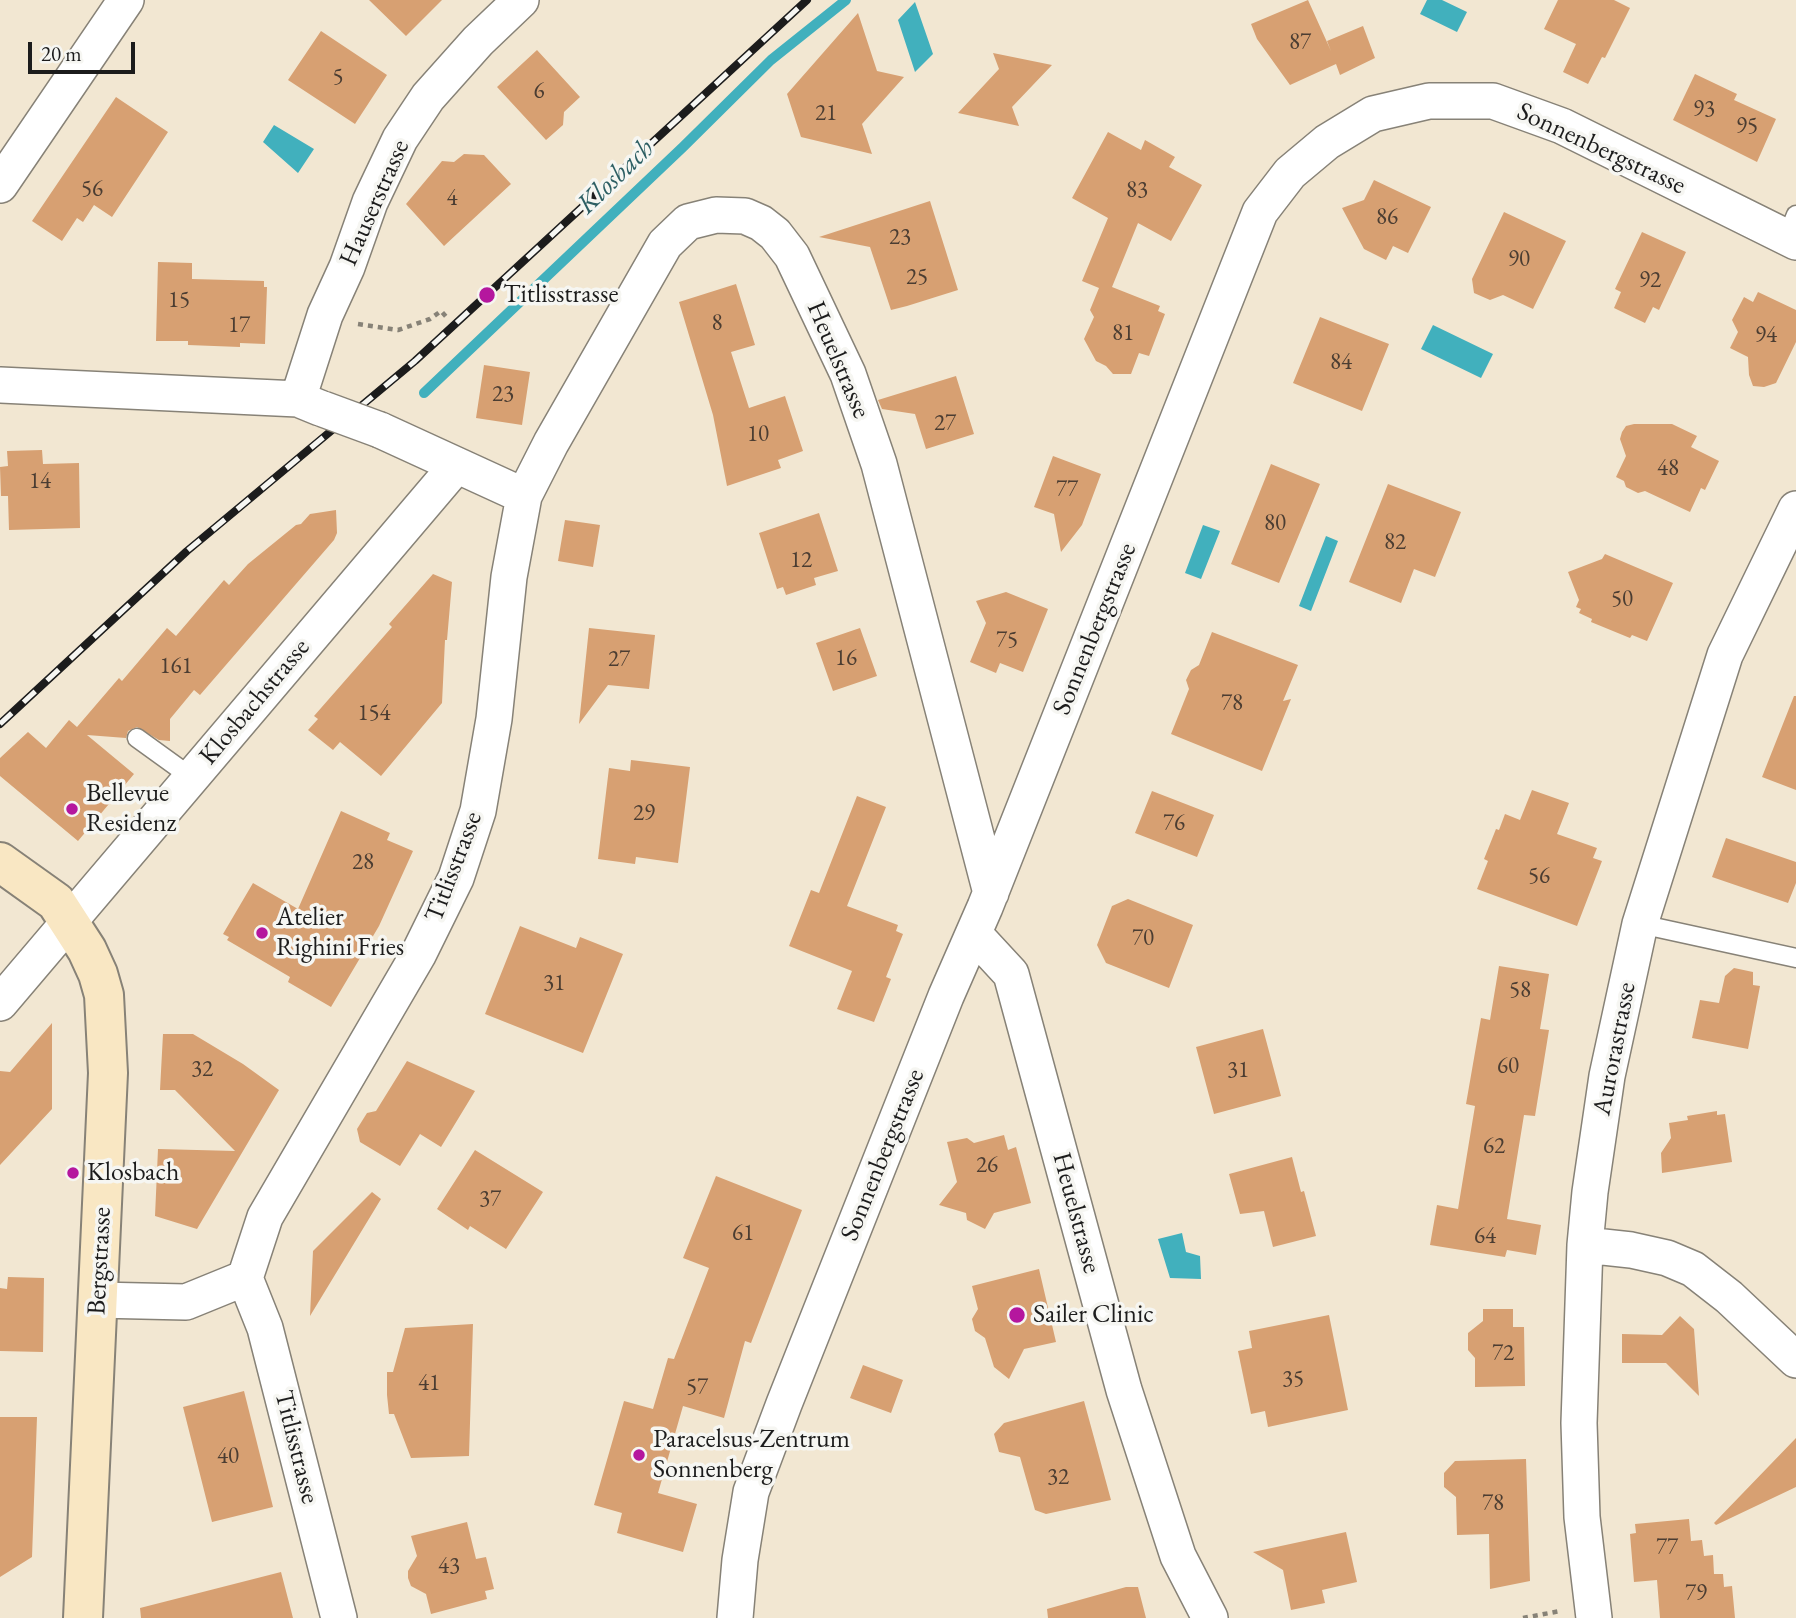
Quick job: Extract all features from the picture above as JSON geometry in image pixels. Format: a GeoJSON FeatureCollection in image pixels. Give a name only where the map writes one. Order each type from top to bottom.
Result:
{"type":"FeatureCollection","features":[{"type":"Feature","properties":{"kind":"main road","name":"Bergstrasse"},"geometry":{"type":"LineString","coordinates":[[0,862],[56,901],[87,950],[104,995],[108,1073],[83,1618]]}},
{"type":"Feature","properties":{"kind":"street"},"geometry":{"type":"LineString","coordinates":[[0,184],[126,0]]}},
{"type":"Feature","properties":{"kind":"street","name":"Hauserstrasse"},"geometry":{"type":"LineString","coordinates":[[310,404],[325,315],[347,267],[370,202],[400,139],[428,97],[478,41],[521,0]]}},
{"type":"Feature","properties":{"kind":"street","name":"Sonnenbergstrasse"},"geometry":{"type":"LineString","coordinates":[[735,1618],[740,1560],[751,1492],[1260,212],[1290,173],[1327,142],[1373,114],[1429,101],[1493,101],[1562,126],[1793,231]]}},
{"type":"Feature","properties":{"kind":"street","name":"Heuelstrasse"},"geometry":{"type":"LineString","coordinates":[[524,496],[551,443],[665,244],[688,222],[716,215],[745,216],[761,223],[775,234],[792,256],[848,374],[879,464],[991,893]]}},
{"type":"Feature","properties":{"kind":"street"},"geometry":{"type":"LineString","coordinates":[[0,385],[310,404],[380,430],[524,496]]}},
{"type":"Feature","properties":{"kind":"street","name":"Klosbachstrasse"},"geometry":{"type":"LineString","coordinates":[[0,1003],[456,466]]}},
{"type":"Feature","properties":{"kind":"street","name":"Titlisstrasse"},"geometry":{"type":"LineString","coordinates":[[340,1618],[265,1328],[245,1278],[265,1217],[418,955],[456,878],[478,811],[494,719],[509,578],[524,496]]}},
{"type":"Feature","properties":{"kind":"street","name":"Aurorastrasse"},"geometry":{"type":"LineString","coordinates":[[1582,1614],[1583,1517],[1579,1423],[1585,1245],[1607,1076],[1640,924],[1725,654],[1796,509]]}},
{"type":"Feature","properties":{"kind":"street","name":"Heuelstrasse"},"geometry":{"type":"LineString","coordinates":[[974,934],[1011,974],[1124,1390],[1178,1556],[1210,1618]]}},
{"type":"Feature","properties":{"kind":"street"},"geometry":{"type":"LineString","coordinates":[[1585,1245],[1631,1250],[1667,1258],[1693,1269],[1729,1297],[1796,1360]]}},
{"type":"Feature","properties":{"kind":"street"},"geometry":{"type":"LineString","coordinates":[[97,1300],[186,1301],[245,1278]]}},
{"type":"Feature","properties":{"kind":"lane"},"geometry":{"type":"LineString","coordinates":[[137,738],[191,777]]}},
{"type":"Feature","properties":{"kind":"lane"},"geometry":{"type":"LineString","coordinates":[[1640,924],[1796,958]]}},
{"type":"Feature","properties":{"kind":"path"},"geometry":{"type":"LineString","coordinates":[[357,324],[398,330],[442,311],[449,320]]}},
{"type":"Feature","properties":{"kind":"path"},"geometry":{"type":"LineString","coordinates":[[1523,1618],[1582,1614]]}},
{"type":"Feature","properties":{"kind":"water"},"geometry":{"type":"Polygon","coordinates":[[[1427,0],[1442,0],[1467,12],[1457,32],[1420,14],[1427,0]]]}},
{"type":"Feature","properties":{"kind":"water"},"geometry":{"type":"Polygon","coordinates":[[[915,2],[933,54],[915,72],[898,20],[915,2]]]}},
{"type":"Feature","properties":{"kind":"water"},"geometry":{"type":"Polygon","coordinates":[[[274,125],[314,149],[298,173],[263,142],[274,125]]]}},
{"type":"Feature","properties":{"kind":"water"},"geometry":{"type":"Polygon","coordinates":[[[1433,325],[1493,354],[1481,378],[1421,349],[1433,325]]]}},
{"type":"Feature","properties":{"kind":"water"},"geometry":{"type":"Polygon","coordinates":[[[1203,525],[1220,531],[1201,579],[1185,573],[1203,525]]]}},
{"type":"Feature","properties":{"kind":"water"},"geometry":{"type":"Polygon","coordinates":[[[1326,536],[1338,541],[1311,611],[1299,606],[1326,536]]]}},
{"type":"Feature","properties":{"kind":"water"},"geometry":{"type":"Polygon","coordinates":[[[1182,1233],[1186,1252],[1200,1256],[1201,1279],[1170,1278],[1158,1239],[1182,1233]]]}},
{"type":"Feature","properties":{"kind":"building"},"geometry":{"type":"Polygon","coordinates":[[[369,0],[442,0],[406,36],[369,0]]]}},
{"type":"Feature","properties":{"kind":"building"},"geometry":{"type":"Polygon","coordinates":[[[1308,0],[1331,51],[1327,41],[1363,26],[1375,58],[1340,75],[1336,64],[1290,85],[1257,39],[1251,24],[1308,0]]]}},
{"type":"Feature","properties":{"kind":"building"},"geometry":{"type":"Polygon","coordinates":[[[1558,0],[1614,0],[1630,8],[1605,58],[1602,57],[1588,84],[1563,72],[1576,44],[1544,29],[1558,0]]]}},
{"type":"Feature","properties":{"kind":"building"},"geometry":{"type":"Polygon","coordinates":[[[858,13],[877,71],[904,77],[862,124],[872,154],[801,137],[787,94],[858,13]]]}},
{"type":"Feature","properties":{"kind":"building"},"geometry":{"type":"Polygon","coordinates":[[[321,31],[387,75],[355,124],[288,80],[321,31]]]}},
{"type":"Feature","properties":{"kind":"building"},"geometry":{"type":"Polygon","coordinates":[[[537,50],[580,97],[564,112],[563,125],[546,140],[497,87],[537,50]]]}},
{"type":"Feature","properties":{"kind":"building"},"geometry":{"type":"Polygon","coordinates":[[[993,53],[1052,65],[1012,107],[1019,126],[958,113],[999,69],[993,53]]]}},
{"type":"Feature","properties":{"kind":"building"},"geometry":{"type":"Polygon","coordinates":[[[1695,74],[1737,94],[1734,100],[1776,119],[1757,162],[1673,120],[1695,74]]]}},
{"type":"Feature","properties":{"kind":"building"},"geometry":{"type":"Polygon","coordinates":[[[116,97],[168,132],[112,217],[94,205],[83,222],[77,218],[62,241],[32,221],[116,97]]]}},
{"type":"Feature","properties":{"kind":"building"},"geometry":{"type":"Polygon","coordinates":[[[1108,132],[1141,150],[1145,140],[1175,157],[1169,167],[1202,185],[1171,241],[1138,223],[1112,287],[1160,306],[1158,311],[1165,314],[1149,356],[1139,353],[1131,374],[1113,374],[1106,366],[1096,361],[1084,339],[1094,317],[1090,310],[1099,288],[1082,281],[1108,218],[1072,198],[1108,132]]]}},
{"type":"Feature","properties":{"kind":"building"},"geometry":{"type":"Polygon","coordinates":[[[464,154],[484,155],[511,184],[444,246],[406,204],[442,161],[454,162],[464,154]]]}},
{"type":"Feature","properties":{"kind":"building"},"geometry":{"type":"Polygon","coordinates":[[[1374,180],[1431,207],[1408,253],[1393,246],[1386,260],[1364,249],[1342,208],[1364,200],[1374,180]]]}},
{"type":"Feature","properties":{"kind":"building"},"geometry":{"type":"Polygon","coordinates":[[[930,201],[958,290],[891,310],[870,247],[819,237],[930,201]]]}},
{"type":"Feature","properties":{"kind":"building"},"geometry":{"type":"Polygon","coordinates":[[[1504,212],[1566,241],[1533,309],[1503,295],[1490,300],[1474,293],[1472,279],[1504,212]]]}},
{"type":"Feature","properties":{"kind":"building"},"geometry":{"type":"Polygon","coordinates":[[[1642,232],[1686,252],[1659,310],[1653,307],[1645,323],[1614,308],[1621,292],[1615,289],[1642,232]]]}},
{"type":"Feature","properties":{"kind":"building"},"geometry":{"type":"Polygon","coordinates":[[[158,262],[192,263],[192,279],[264,281],[264,287],[267,287],[265,344],[240,343],[240,347],[188,345],[188,341],[156,341],[158,262]]]}},
{"type":"Feature","properties":{"kind":"building"},"geometry":{"type":"Polygon","coordinates":[[[736,284],[755,345],[731,352],[749,408],[785,396],[803,451],[778,460],[781,468],[727,486],[713,415],[679,302],[736,284]]]}},
{"type":"Feature","properties":{"kind":"building"},"geometry":{"type":"Polygon","coordinates":[[[1758,292],[1796,310],[1796,342],[1776,383],[1764,387],[1753,386],[1748,357],[1730,348],[1738,332],[1732,320],[1744,297],[1753,302],[1758,292]]]}},
{"type":"Feature","properties":{"kind":"building"},"geometry":{"type":"Polygon","coordinates":[[[1320,317],[1389,344],[1362,411],[1293,383],[1320,317]]]}},
{"type":"Feature","properties":{"kind":"building"},"geometry":{"type":"Polygon","coordinates":[[[484,365],[530,372],[522,425],[476,418],[484,365]]]}},
{"type":"Feature","properties":{"kind":"building"},"geometry":{"type":"Polygon","coordinates":[[[956,376],[974,434],[926,449],[915,414],[882,409],[878,400],[956,376]]]}},
{"type":"Feature","properties":{"kind":"building"},"geometry":{"type":"Polygon","coordinates":[[[1672,424],[1697,436],[1691,447],[1719,461],[1705,490],[1701,488],[1690,512],[1645,491],[1638,493],[1626,487],[1624,481],[1616,477],[1626,456],[1620,439],[1622,432],[1626,426],[1672,424]]]}},
{"type":"Feature","properties":{"kind":"building"},"geometry":{"type":"Polygon","coordinates":[[[42,450],[43,464],[79,463],[80,528],[9,530],[8,496],[1,496],[0,467],[8,466],[7,451],[42,450]]]}},
{"type":"Feature","properties":{"kind":"building"},"geometry":{"type":"Polygon","coordinates":[[[1053,456],[1101,474],[1082,525],[1061,552],[1054,514],[1034,507],[1053,456]]]}},
{"type":"Feature","properties":{"kind":"building"},"geometry":{"type":"Polygon","coordinates":[[[1271,464],[1320,484],[1279,583],[1231,564],[1271,464]]]}},
{"type":"Feature","properties":{"kind":"building"},"geometry":{"type":"Polygon","coordinates":[[[1388,484],[1461,512],[1435,577],[1414,569],[1401,603],[1349,582],[1388,484]]]}},
{"type":"Feature","properties":{"kind":"building"},"geometry":{"type":"Polygon","coordinates":[[[336,510],[337,533],[334,540],[200,695],[194,690],[170,719],[170,741],[159,740],[137,727],[128,731],[126,738],[87,735],[134,774],[78,841],[0,776],[0,758],[28,732],[46,748],[69,720],[77,727],[119,678],[122,681],[167,628],[176,636],[224,580],[229,585],[248,564],[296,525],[301,524],[310,514],[336,510]]]}},
{"type":"Feature","properties":{"kind":"building"},"geometry":{"type":"Polygon","coordinates":[[[819,513],[838,571],[814,578],[816,585],[786,595],[783,587],[777,589],[759,533],[819,513]]]}},
{"type":"Feature","properties":{"kind":"building"},"geometry":{"type":"Polygon","coordinates":[[[565,520],[600,525],[593,567],[558,561],[565,520]]]}},
{"type":"Feature","properties":{"kind":"building"},"geometry":{"type":"Polygon","coordinates":[[[1605,554],[1673,583],[1647,641],[1632,635],[1630,638],[1591,622],[1592,619],[1579,613],[1581,609],[1576,607],[1579,600],[1568,572],[1602,559],[1605,554]]]}},
{"type":"Feature","properties":{"kind":"building"},"geometry":{"type":"Polygon","coordinates":[[[433,574],[452,582],[445,640],[442,703],[381,776],[340,742],[333,750],[308,730],[318,719],[314,716],[392,627],[389,624],[433,574]]]}},
{"type":"Feature","properties":{"kind":"building"},"geometry":{"type":"Polygon","coordinates":[[[1006,592],[1048,609],[1023,672],[1000,663],[996,673],[970,662],[986,623],[976,601],[1006,592]]]}},
{"type":"Feature","properties":{"kind":"building"},"geometry":{"type":"Polygon","coordinates":[[[589,628],[655,635],[649,689],[608,685],[579,724],[589,628]]]}},
{"type":"Feature","properties":{"kind":"building"},"geometry":{"type":"Polygon","coordinates":[[[860,628],[877,676],[833,691],[816,643],[860,628]]]}},
{"type":"Feature","properties":{"kind":"building"},"geometry":{"type":"Polygon","coordinates":[[[1212,632],[1298,665],[1283,701],[1291,699],[1262,771],[1171,734],[1189,689],[1186,680],[1191,670],[1199,665],[1212,632]]]}},
{"type":"Feature","properties":{"kind":"building"},"geometry":{"type":"Polygon","coordinates":[[[1796,696],[1796,790],[1762,777],[1796,696]]]}},
{"type":"Feature","properties":{"kind":"building"},"geometry":{"type":"Polygon","coordinates":[[[631,760],[690,767],[678,863],[636,857],[635,864],[598,859],[609,768],[630,771],[631,760]]]}},
{"type":"Feature","properties":{"kind":"building"},"geometry":{"type":"Polygon","coordinates":[[[1532,790],[1569,803],[1557,834],[1597,848],[1593,858],[1602,861],[1577,926],[1477,889],[1488,861],[1484,859],[1496,829],[1499,830],[1505,814],[1520,820],[1532,790]]]}},
{"type":"Feature","properties":{"kind":"building"},"geometry":{"type":"Polygon","coordinates":[[[1152,791],[1214,815],[1197,857],[1135,833],[1152,791]]]}},
{"type":"Feature","properties":{"kind":"building"},"geometry":{"type":"Polygon","coordinates":[[[857,796],[886,807],[847,906],[898,925],[896,931],[903,934],[886,977],[891,979],[874,1022],[837,1009],[852,971],[789,946],[811,890],[819,893],[857,796]]]}},
{"type":"Feature","properties":{"kind":"building"},"geometry":{"type":"Polygon","coordinates":[[[341,811],[390,833],[387,840],[413,851],[379,926],[331,1007],[288,982],[290,977],[227,940],[229,937],[223,934],[253,883],[298,909],[341,811]]]}},
{"type":"Feature","properties":{"kind":"building"},"geometry":{"type":"Polygon","coordinates":[[[1726,838],[1796,862],[1796,883],[1788,903],[1712,877],[1726,838]]]}},
{"type":"Feature","properties":{"kind":"building"},"geometry":{"type":"Polygon","coordinates":[[[1128,899],[1193,925],[1169,988],[1106,963],[1097,945],[1112,906],[1128,899]]]}},
{"type":"Feature","properties":{"kind":"building"},"geometry":{"type":"Polygon","coordinates":[[[520,926],[576,948],[580,937],[623,954],[583,1053],[485,1014],[520,926]]]}},
{"type":"Feature","properties":{"kind":"building"},"geometry":{"type":"Polygon","coordinates":[[[1499,966],[1549,974],[1540,1029],[1549,1030],[1535,1116],[1524,1115],[1507,1219],[1541,1225],[1536,1255],[1507,1250],[1505,1257],[1430,1245],[1437,1205],[1458,1209],[1475,1106],[1466,1104],[1481,1018],[1490,1020],[1499,966]]]}},
{"type":"Feature","properties":{"kind":"building"},"geometry":{"type":"Polygon","coordinates":[[[1734,968],[1753,972],[1753,985],[1760,986],[1748,1049],[1692,1038],[1700,1000],[1719,1003],[1725,976],[1734,968]]]}},
{"type":"Feature","properties":{"kind":"building"},"geometry":{"type":"Polygon","coordinates":[[[52,1023],[52,1109],[0,1165],[0,1071],[10,1072],[52,1023]]]}},
{"type":"Feature","properties":{"kind":"building"},"geometry":{"type":"Polygon","coordinates":[[[1263,1029],[1281,1096],[1214,1114],[1196,1047],[1263,1029]]]}},
{"type":"Feature","properties":{"kind":"building"},"geometry":{"type":"Polygon","coordinates":[[[163,1034],[193,1034],[243,1064],[279,1090],[197,1229],[155,1216],[158,1149],[235,1151],[175,1090],[160,1090],[163,1034]]]}},
{"type":"Feature","properties":{"kind":"building"},"geometry":{"type":"Polygon","coordinates":[[[407,1061],[475,1091],[441,1147],[420,1134],[400,1166],[360,1142],[357,1129],[367,1113],[376,1111],[407,1061]]]}},
{"type":"Feature","properties":{"kind":"building"},"geometry":{"type":"Polygon","coordinates":[[[1717,1111],[1717,1115],[1725,1114],[1732,1162],[1662,1173],[1661,1153],[1671,1138],[1669,1123],[1688,1120],[1687,1116],[1717,1111]]]}},
{"type":"Feature","properties":{"kind":"building"},"geometry":{"type":"Polygon","coordinates":[[[1004,1135],[1008,1150],[1016,1147],[1031,1203],[994,1213],[985,1229],[967,1220],[966,1213],[939,1205],[957,1182],[947,1142],[967,1138],[974,1143],[1004,1135]]]}},
{"type":"Feature","properties":{"kind":"building"},"geometry":{"type":"Polygon","coordinates":[[[475,1150],[543,1192],[506,1249],[470,1226],[468,1230],[437,1209],[475,1150]]]}},
{"type":"Feature","properties":{"kind":"building"},"geometry":{"type":"Polygon","coordinates":[[[1292,1157],[1316,1236],[1273,1247],[1264,1211],[1240,1214],[1229,1174],[1292,1157]]]}},
{"type":"Feature","properties":{"kind":"building"},"geometry":{"type":"Polygon","coordinates":[[[716,1176],[802,1210],[751,1343],[745,1341],[724,1418],[683,1406],[658,1493],[697,1504],[683,1552],[617,1533],[622,1513],[594,1505],[624,1401],[653,1409],[668,1358],[674,1359],[709,1268],[683,1258],[716,1176]]]}},
{"type":"Feature","properties":{"kind":"building"},"geometry":{"type":"Polygon","coordinates":[[[372,1192],[381,1199],[310,1316],[313,1251],[372,1192]]]}},
{"type":"Feature","properties":{"kind":"building"},"geometry":{"type":"Polygon","coordinates":[[[1039,1269],[1056,1342],[1024,1349],[1009,1379],[994,1367],[985,1338],[975,1331],[972,1319],[978,1309],[972,1286],[1039,1269]]]}},
{"type":"Feature","properties":{"kind":"building"},"geometry":{"type":"Polygon","coordinates":[[[8,1277],[44,1278],[43,1352],[0,1351],[0,1288],[7,1289],[8,1277]]]}},
{"type":"Feature","properties":{"kind":"building"},"geometry":{"type":"Polygon","coordinates":[[[1483,1309],[1513,1309],[1513,1327],[1524,1327],[1525,1386],[1475,1387],[1475,1358],[1468,1350],[1468,1333],[1483,1321],[1483,1309]]]}},
{"type":"Feature","properties":{"kind":"building"},"geometry":{"type":"Polygon","coordinates":[[[1329,1315],[1348,1410],[1268,1427],[1265,1411],[1251,1414],[1238,1351],[1252,1348],[1249,1331],[1329,1315]]]}},
{"type":"Feature","properties":{"kind":"building"},"geometry":{"type":"Polygon","coordinates":[[[1680,1316],[1694,1329],[1699,1396],[1666,1363],[1622,1363],[1622,1334],[1662,1335],[1680,1316]]]}},
{"type":"Feature","properties":{"kind":"building"},"geometry":{"type":"Polygon","coordinates":[[[473,1324],[469,1456],[411,1458],[394,1414],[389,1414],[387,1395],[387,1372],[393,1372],[405,1328],[473,1324]]]}},
{"type":"Feature","properties":{"kind":"building"},"geometry":{"type":"Polygon","coordinates":[[[863,1365],[903,1380],[891,1413],[850,1398],[863,1365]]]}},
{"type":"Feature","properties":{"kind":"building"},"geometry":{"type":"Polygon","coordinates":[[[244,1391],[273,1507],[212,1522],[183,1407],[244,1391]]]}},
{"type":"Feature","properties":{"kind":"building"},"geometry":{"type":"Polygon","coordinates":[[[1084,1401],[1111,1500],[1046,1514],[1035,1510],[1020,1457],[999,1452],[994,1434],[1004,1423],[1084,1401]]]}},
{"type":"Feature","properties":{"kind":"building"},"geometry":{"type":"Polygon","coordinates":[[[0,1417],[37,1417],[32,1557],[0,1577],[0,1417]]]}},
{"type":"Feature","properties":{"kind":"building"},"geometry":{"type":"Polygon","coordinates":[[[1796,1438],[1796,1487],[1716,1525],[1714,1523],[1796,1438]]]}},
{"type":"Feature","properties":{"kind":"building"},"geometry":{"type":"Polygon","coordinates":[[[1526,1459],[1530,1581],[1490,1589],[1489,1534],[1457,1535],[1456,1497],[1444,1487],[1444,1473],[1455,1461],[1526,1459]]]}},
{"type":"Feature","properties":{"kind":"building"},"geometry":{"type":"Polygon","coordinates":[[[1689,1519],[1691,1541],[1702,1540],[1704,1556],[1713,1555],[1714,1574],[1723,1574],[1724,1587],[1732,1586],[1735,1618],[1660,1618],[1657,1580],[1634,1582],[1630,1534],[1636,1533],[1635,1524],[1689,1519]]]}},
{"type":"Feature","properties":{"kind":"building"},"geometry":{"type":"Polygon","coordinates":[[[467,1522],[476,1559],[486,1557],[494,1589],[485,1591],[487,1599],[431,1614],[426,1594],[411,1586],[408,1578],[408,1571],[417,1556],[411,1536],[467,1522]]]}},
{"type":"Feature","properties":{"kind":"building"},"geometry":{"type":"Polygon","coordinates":[[[1346,1532],[1357,1582],[1322,1590],[1325,1603],[1291,1610],[1283,1570],[1253,1552],[1346,1532]]]}},
{"type":"Feature","properties":{"kind":"building"},"geometry":{"type":"Polygon","coordinates":[[[281,1572],[293,1618],[141,1618],[140,1608],[281,1572]]]}},
{"type":"Feature","properties":{"kind":"building"},"geometry":{"type":"Polygon","coordinates":[[[1126,1587],[1138,1587],[1146,1618],[1048,1618],[1047,1609],[1126,1587]]]}},
{"type":"Feature","properties":{"kind":"waterway","name":"Klosbach"},"geometry":{"type":"LineString","coordinates":[[424,393],[771,60],[846,0]]}},
{"type":"Feature","properties":{"kind":"railway"},"geometry":{"type":"LineString","coordinates":[[0,724],[187,551],[415,361],[807,0]]}},
{"type":"Feature","properties":{"kind":"place","name":"Titlisstrasse"},"geometry":{"type":"Point","coordinates":[487,295]}},
{"type":"Feature","properties":{"kind":"place","name":"Bellevue Residenz"},"geometry":{"type":"Point","coordinates":[72,809]}},
{"type":"Feature","properties":{"kind":"place","name":"Atelier Righini Fries"},"geometry":{"type":"Point","coordinates":[262,933]}},
{"type":"Feature","properties":{"kind":"place","name":"Klosbach"},"geometry":{"type":"Point","coordinates":[73,1173]}},
{"type":"Feature","properties":{"kind":"place","name":"Sailer Clinic"},"geometry":{"type":"Point","coordinates":[1017,1315]}},
{"type":"Feature","properties":{"kind":"place","name":"Paracelsus-Zentrum Sonnenberg"},"geometry":{"type":"Point","coordinates":[639,1455]}}]}
